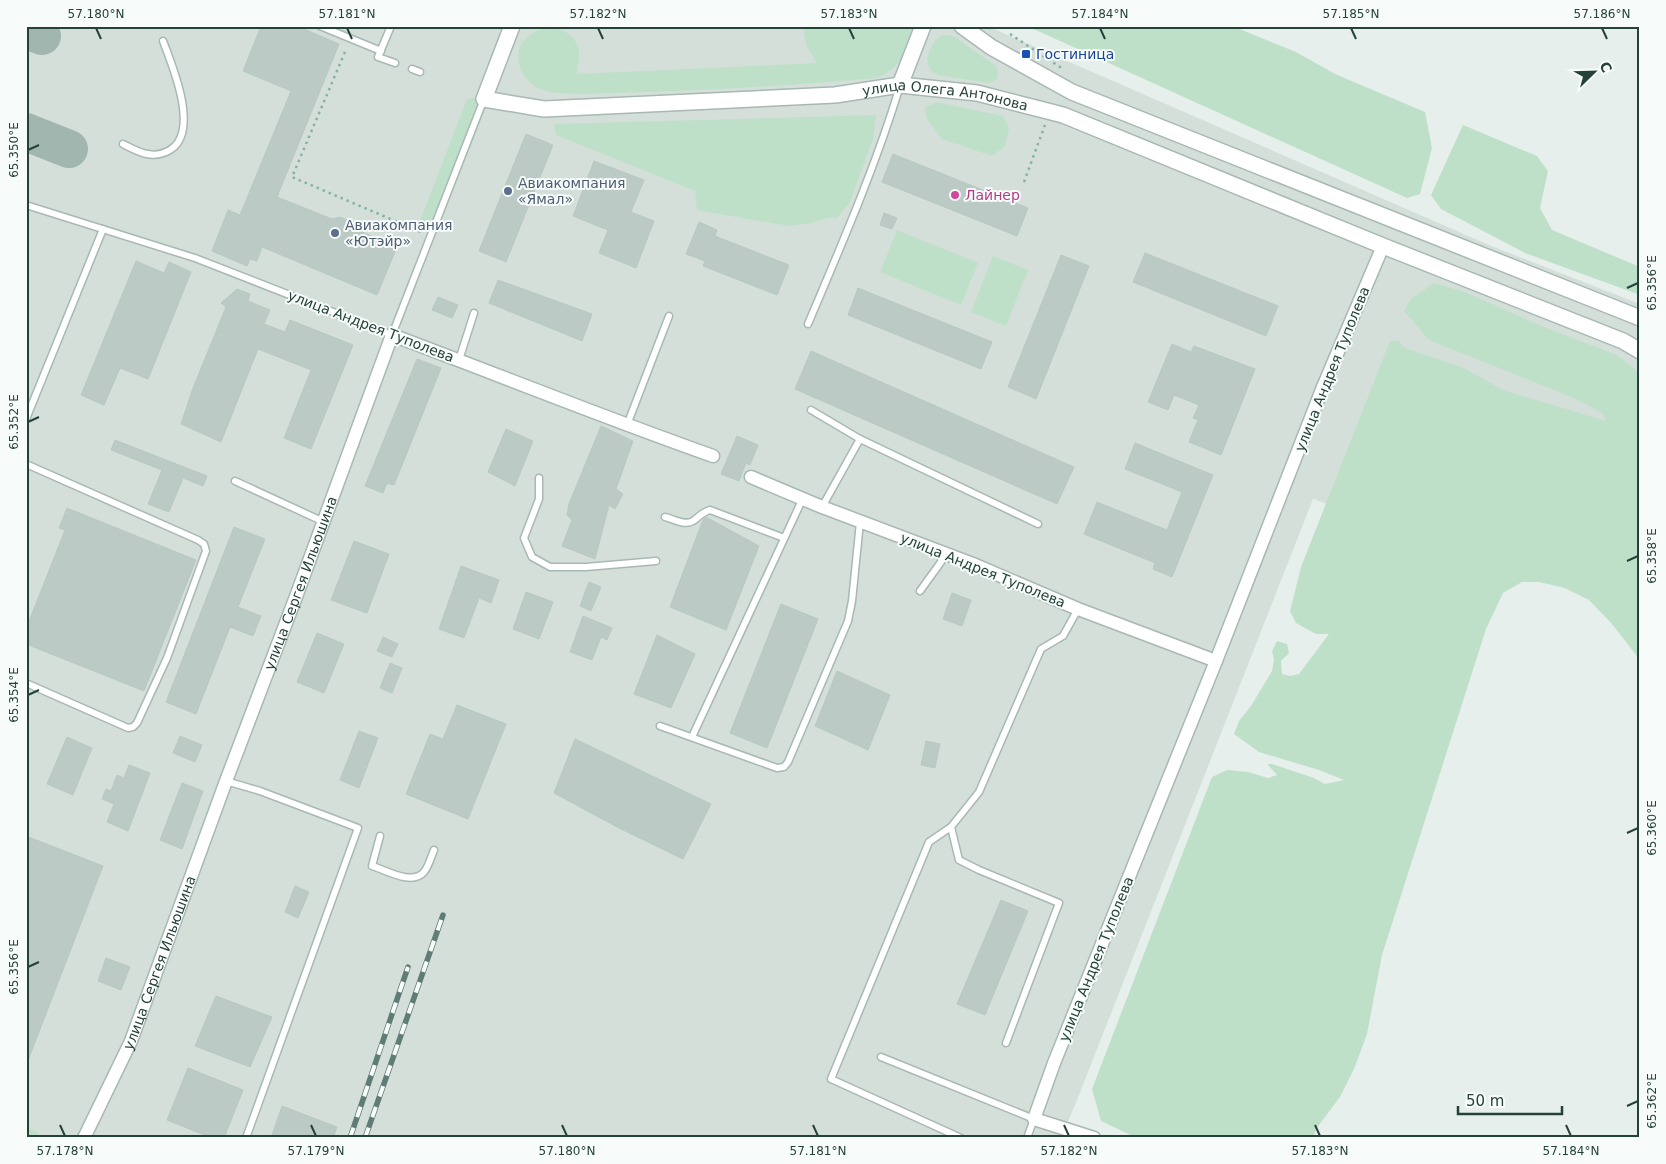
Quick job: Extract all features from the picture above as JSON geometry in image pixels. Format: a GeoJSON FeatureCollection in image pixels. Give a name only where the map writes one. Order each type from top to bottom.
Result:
{"type":"FeatureCollection","features":[{"type":"Feature","properties":{"kind":"street","name":"улица Сергея Ильюшина"},"geometry":{"type":"LineString","coordinates":[[484,99],[512,26]]}},
{"type":"Feature","properties":{"kind":"street"},"geometry":{"type":"LineString","coordinates":[[900,85],[923,26]]}},
{"type":"Feature","properties":{"kind":"street"},"geometry":{"type":"LineString","coordinates":[[962,26],[992,47],[1072,92],[1640,318]]}},
{"type":"Feature","properties":{"kind":"street","name":"улица Олега Антонова"},"geometry":{"type":"LineString","coordinates":[[484,99],[544,109],[835,95],[900,85],[977,93],[1063,115],[1383,246],[1623,341],[1640,352]]}},
{"type":"Feature","properties":{"kind":"street","name":"улица Андрея Туполева"},"geometry":{"type":"LineString","coordinates":[[1034,1119],[1057,1054],[1216,661],[1323,387],[1383,246]]}},
{"type":"Feature","properties":{"kind":"street","name":"улица Сергея Ильюшина"},"geometry":{"type":"LineString","coordinates":[[84,1138],[131,1041],[392,335]]}},
{"type":"Feature","properties":{"kind":"street","name":"улица Андрея Туполева"},"geometry":{"type":"LineString","coordinates":[[392,335],[713,456]]}},
{"type":"Feature","properties":{"kind":"street","name":"улица Андрея Туполева"},"geometry":{"type":"LineString","coordinates":[[751,477],[860,522],[942,552],[1078,609],[1216,661]]}},
{"type":"Feature","properties":{"kind":"street"},"geometry":{"type":"LineString","coordinates":[[1034,1119],[1094,1138]]}},
{"type":"Feature","properties":{"kind":"lane"},"geometry":{"type":"LineString","coordinates":[[320,26],[381,51]]}},
{"type":"Feature","properties":{"kind":"lane"},"geometry":{"type":"LineString","coordinates":[[391,26],[378,57],[395,63]]}},
{"type":"Feature","properties":{"kind":"lane"},"geometry":{"type":"LineString","coordinates":[[122,144],[152,156],[165,153],[176,146],[182,133],[184,118],[181,97],[163,41]]}},
{"type":"Feature","properties":{"kind":"lane"},"geometry":{"type":"LineString","coordinates":[[412,69],[420,72]]}},
{"type":"Feature","properties":{"kind":"lane"},"geometry":{"type":"LineString","coordinates":[[808,324],[861,198],[900,85]]}},
{"type":"Feature","properties":{"kind":"lane","name":"улица Сергея Ильюшина"},"geometry":{"type":"LineString","coordinates":[[392,335],[484,99]]}},
{"type":"Feature","properties":{"kind":"lane","name":"улица Андрея Туполева"},"geometry":{"type":"LineString","coordinates":[[26,205],[195,258],[392,335]]}},
{"type":"Feature","properties":{"kind":"lane"},"geometry":{"type":"LineString","coordinates":[[26,419],[103,229]]}},
{"type":"Feature","properties":{"kind":"lane"},"geometry":{"type":"LineString","coordinates":[[459,360],[474,313]]}},
{"type":"Feature","properties":{"kind":"lane"},"geometry":{"type":"LineString","coordinates":[[627,425],[669,316]]}},
{"type":"Feature","properties":{"kind":"lane"},"geometry":{"type":"LineString","coordinates":[[811,410],[860,439],[1038,524]]}},
{"type":"Feature","properties":{"kind":"lane"},"geometry":{"type":"LineString","coordinates":[[822,507],[860,439]]}},
{"type":"Feature","properties":{"kind":"lane"},"geometry":{"type":"LineString","coordinates":[[26,464],[198,540],[204,544],[206,551],[167,658],[137,723],[133,727],[128,728],[26,683]]}},
{"type":"Feature","properties":{"kind":"lane"},"geometry":{"type":"LineString","coordinates":[[538,478],[538,499],[524,538],[532,557],[550,567],[586,567],[656,561]]}},
{"type":"Feature","properties":{"kind":"lane"},"geometry":{"type":"LineString","coordinates":[[235,481],[324,522]]}},
{"type":"Feature","properties":{"kind":"lane"},"geometry":{"type":"LineString","coordinates":[[692,737],[803,498]]}},
{"type":"Feature","properties":{"kind":"lane"},"geometry":{"type":"LineString","coordinates":[[665,517],[687,523],[710,510],[784,538]]}},
{"type":"Feature","properties":{"kind":"lane"},"geometry":{"type":"LineString","coordinates":[[660,726],[777,768],[784,766],[788,762],[848,621],[852,601],[860,522]]}},
{"type":"Feature","properties":{"kind":"lane"},"geometry":{"type":"LineString","coordinates":[[920,591],[941,562],[942,552]]}},
{"type":"Feature","properties":{"kind":"lane"},"geometry":{"type":"LineString","coordinates":[[961,1138],[831,1079],[929,842],[951,827],[979,792],[1041,649],[1063,636],[1078,609]]}},
{"type":"Feature","properties":{"kind":"lane"},"geometry":{"type":"LineString","coordinates":[[226,781],[260,791],[358,828],[246,1138]]}},
{"type":"Feature","properties":{"kind":"lane"},"geometry":{"type":"LineString","coordinates":[[951,827],[960,860],[979,870],[1059,903],[1006,1043]]}},
{"type":"Feature","properties":{"kind":"lane"},"geometry":{"type":"LineString","coordinates":[[380,836],[372,866],[409,878],[419,876],[425,871],[434,850]]}},
{"type":"Feature","properties":{"kind":"lane"},"geometry":{"type":"LineString","coordinates":[[881,1057],[1034,1119],[1027,1138]]}},
{"type":"Feature","properties":{"kind":"path"},"geometry":{"type":"LineString","coordinates":[[1010,34],[1069,74]]}},
{"type":"Feature","properties":{"kind":"path"},"geometry":{"type":"LineString","coordinates":[[345,52],[292,178],[423,233]]}},
{"type":"Feature","properties":{"kind":"path"},"geometry":{"type":"LineString","coordinates":[[1024,182],[1046,123],[1052,125]]}},
{"type":"Feature","properties":{"kind":"shaded area"},"geometry":{"type":"Polygon","coordinates":[[[26,26],[987,26],[1489,245],[1640,304],[1640,615],[1313,499],[1061,1138],[26,1138],[26,26]]]}},
{"type":"Feature","properties":{"kind":"green space"},"geometry":{"type":"Polygon","coordinates":[[[803,26],[914,26],[910,43],[902,58],[891,70],[876,78],[744,88],[587,94],[554,92],[539,88],[526,78],[521,70],[518,55],[522,44],[530,35],[541,30],[553,28],[564,31],[574,39],[579,51],[577,74],[817,63],[806,45],[803,26]]]}},
{"type":"Feature","properties":{"kind":"green space"},"geometry":{"type":"Polygon","coordinates":[[[1027,26],[1232,26],[1296,52],[1335,74],[1425,112],[1432,148],[1420,194],[1407,198],[1027,26]]]}},
{"type":"Feature","properties":{"kind":"green space"},"geometry":{"type":"Polygon","coordinates":[[[943,35],[955,37],[996,66],[998,70],[997,79],[989,83],[938,75],[932,72],[928,61],[930,48],[943,35]]]}},
{"type":"Feature","properties":{"kind":"green space"},"geometry":{"type":"Polygon","coordinates":[[[475,98],[478,100],[433,226],[420,221],[467,99],[475,98]]]}},
{"type":"Feature","properties":{"kind":"green space"},"geometry":{"type":"Polygon","coordinates":[[[936,102],[1003,116],[1009,129],[1005,146],[992,156],[942,139],[927,119],[925,108],[936,102]]]}},
{"type":"Feature","properties":{"kind":"green space"},"geometry":{"type":"Polygon","coordinates":[[[876,115],[873,139],[850,202],[837,218],[789,226],[697,210],[695,191],[556,135],[554,124],[876,115]]]}},
{"type":"Feature","properties":{"kind":"green space"},"geometry":{"type":"Polygon","coordinates":[[[1463,125],[1537,156],[1548,171],[1540,208],[1552,230],[1640,267],[1640,295],[1525,253],[1441,209],[1431,195],[1463,125]]]}},
{"type":"Feature","properties":{"kind":"green space"},"geometry":{"type":"Polygon","coordinates":[[[897,230],[978,263],[961,305],[880,272],[897,230]]]}},
{"type":"Feature","properties":{"kind":"green space"},"geometry":{"type":"Polygon","coordinates":[[[993,256],[1028,270],[1006,326],[971,312],[993,256]]]}},
{"type":"Feature","properties":{"kind":"green space"},"geometry":{"type":"Polygon","coordinates":[[[1434,283],[1465,292],[1544,327],[1617,355],[1640,373],[1640,660],[1612,624],[1589,600],[1565,588],[1539,582],[1522,582],[1503,593],[1486,629],[1382,955],[1367,1034],[1354,1069],[1340,1097],[1316,1129],[1313,1138],[1137,1138],[1101,1121],[1092,1089],[1212,777],[1227,770],[1248,772],[1268,778],[1277,775],[1267,764],[1272,764],[1314,778],[1325,784],[1344,780],[1319,770],[1259,752],[1234,734],[1239,721],[1251,706],[1272,671],[1274,659],[1272,651],[1277,641],[1287,644],[1289,653],[1281,661],[1282,674],[1290,676],[1299,674],[1329,634],[1316,634],[1296,623],[1290,611],[1301,567],[1390,341],[1399,341],[1405,348],[1462,367],[1503,390],[1606,421],[1602,413],[1574,398],[1429,340],[1404,311],[1412,298],[1434,283]]]}},
{"type":"Feature","properties":{"kind":"green space"},"geometry":{"type":"Polygon","coordinates":[[[26,1128],[38,1132],[40,1138],[26,1138],[26,1128]]]}},
{"type":"Feature","properties":{"kind":"building"},"geometry":{"type":"Polygon","coordinates":[[[261,26],[297,26],[339,44],[277,197],[332,219],[340,217],[349,221],[355,229],[397,247],[377,295],[262,247],[257,261],[250,259],[247,266],[212,251],[228,210],[240,215],[291,91],[243,71],[261,26]]]}},
{"type":"Feature","properties":{"kind":"building"},"geometry":{"type":"Polygon","coordinates":[[[526,134],[553,145],[506,262],[479,251],[526,134]]]}},
{"type":"Feature","properties":{"kind":"building","name":"Лайнер"},"geometry":{"type":"Polygon","coordinates":[[[893,154],[1028,208],[1017,236],[882,182],[893,154]]]}},
{"type":"Feature","properties":{"kind":"building"},"geometry":{"type":"Polygon","coordinates":[[[594,161],[644,180],[631,212],[654,221],[636,268],[599,253],[608,230],[573,216],[594,161]]]}},
{"type":"Feature","properties":{"kind":"building"},"geometry":{"type":"Polygon","coordinates":[[[884,213],[897,218],[892,229],[880,225],[884,213]]]}},
{"type":"Feature","properties":{"kind":"building"},"geometry":{"type":"Polygon","coordinates":[[[699,222],[717,230],[715,236],[789,265],[777,295],[703,266],[705,261],[686,254],[699,222]]]}},
{"type":"Feature","properties":{"kind":"building"},"geometry":{"type":"Polygon","coordinates":[[[1145,253],[1278,306],[1266,336],[1133,282],[1145,253]]]}},
{"type":"Feature","properties":{"kind":"building"},"geometry":{"type":"Polygon","coordinates":[[[1061,255],[1089,266],[1036,399],[1008,387],[1061,255]]]}},
{"type":"Feature","properties":{"kind":"building"},"geometry":{"type":"Polygon","coordinates":[[[136,261],[164,273],[169,262],[191,272],[148,379],[120,368],[104,405],[81,395],[136,261]]]}},
{"type":"Feature","properties":{"kind":"building"},"geometry":{"type":"Polygon","coordinates":[[[498,280],[592,314],[582,341],[489,303],[498,280]]]}},
{"type":"Feature","properties":{"kind":"building"},"geometry":{"type":"Polygon","coordinates":[[[858,288],[992,342],[981,369],[848,315],[858,288]]]}},
{"type":"Feature","properties":{"kind":"building"},"geometry":{"type":"Polygon","coordinates":[[[237,289],[250,294],[248,301],[270,310],[264,324],[285,332],[290,320],[353,345],[311,449],[284,438],[311,370],[258,349],[221,442],[181,424],[193,388],[226,307],[221,303],[237,289]]]}},
{"type":"Feature","properties":{"kind":"building"},"geometry":{"type":"Polygon","coordinates":[[[438,297],[458,305],[452,318],[432,310],[438,297]]]}},
{"type":"Feature","properties":{"kind":"building"},"geometry":{"type":"Polygon","coordinates":[[[1172,344],[1191,352],[1194,346],[1255,369],[1221,455],[1189,442],[1198,420],[1193,418],[1199,405],[1174,395],[1168,410],[1148,402],[1172,344]]]}},
{"type":"Feature","properties":{"kind":"building"},"geometry":{"type":"Polygon","coordinates":[[[811,351],[1074,467],[1057,504],[795,389],[811,351]]]}},
{"type":"Feature","properties":{"kind":"building"},"geometry":{"type":"Polygon","coordinates":[[[417,359],[441,368],[394,485],[387,483],[383,493],[365,486],[417,359]]]}},
{"type":"Feature","properties":{"kind":"building"},"geometry":{"type":"Polygon","coordinates":[[[601,426],[633,441],[616,489],[623,494],[615,509],[609,505],[595,559],[562,546],[572,520],[567,515],[569,504],[601,426]]]}},
{"type":"Feature","properties":{"kind":"building"},"geometry":{"type":"Polygon","coordinates":[[[506,429],[533,441],[515,486],[488,472],[506,429]]]}},
{"type":"Feature","properties":{"kind":"building"},"geometry":{"type":"Polygon","coordinates":[[[737,436],[758,445],[750,465],[746,463],[739,481],[721,474],[737,436]]]}},
{"type":"Feature","properties":{"kind":"building"},"geometry":{"type":"Polygon","coordinates":[[[115,440],[207,476],[203,486],[183,478],[169,512],[148,504],[162,470],[111,450],[115,440]]]}},
{"type":"Feature","properties":{"kind":"building"},"geometry":{"type":"Polygon","coordinates":[[[1135,443],[1213,475],[1172,577],[1153,569],[1155,563],[1084,534],[1097,502],[1167,530],[1182,492],[1125,469],[1135,443]]]}},
{"type":"Feature","properties":{"kind":"building"},"geometry":{"type":"Polygon","coordinates":[[[67,508],[196,560],[144,691],[26,644],[26,629],[65,530],[59,528],[67,508]]]}},
{"type":"Feature","properties":{"kind":"building"},"geometry":{"type":"Polygon","coordinates":[[[706,517],[759,546],[726,630],[670,607],[703,520],[706,517]]]}},
{"type":"Feature","properties":{"kind":"building"},"geometry":{"type":"Polygon","coordinates":[[[234,527],[265,539],[238,607],[261,616],[253,636],[230,627],[196,714],[166,702],[234,527]]]}},
{"type":"Feature","properties":{"kind":"building"},"geometry":{"type":"Polygon","coordinates":[[[354,541],[389,554],[367,613],[331,600],[354,541]]]}},
{"type":"Feature","properties":{"kind":"building"},"geometry":{"type":"Polygon","coordinates":[[[461,566],[499,580],[491,603],[479,598],[464,638],[439,629],[461,566]]]}},
{"type":"Feature","properties":{"kind":"building"},"geometry":{"type":"Polygon","coordinates":[[[589,582],[601,587],[591,611],[580,606],[589,582]]]}},
{"type":"Feature","properties":{"kind":"building"},"geometry":{"type":"Polygon","coordinates":[[[526,592],[553,602],[539,639],[513,629],[526,592]]]}},
{"type":"Feature","properties":{"kind":"building"},"geometry":{"type":"Polygon","coordinates":[[[952,593],[971,600],[962,626],[943,619],[952,593]]]}},
{"type":"Feature","properties":{"kind":"building"},"geometry":{"type":"Polygon","coordinates":[[[781,604],[818,619],[767,748],[730,733],[781,604]]]}},
{"type":"Feature","properties":{"kind":"building"},"geometry":{"type":"Polygon","coordinates":[[[583,616],[612,628],[607,640],[601,637],[592,660],[570,652],[583,616]]]}},
{"type":"Feature","properties":{"kind":"building"},"geometry":{"type":"Polygon","coordinates":[[[317,633],[344,644],[324,693],[297,682],[317,633]]]}},
{"type":"Feature","properties":{"kind":"building"},"geometry":{"type":"Polygon","coordinates":[[[657,635],[695,654],[671,708],[634,694],[657,635]]]}},
{"type":"Feature","properties":{"kind":"building"},"geometry":{"type":"Polygon","coordinates":[[[383,637],[398,644],[392,657],[377,651],[383,637]]]}},
{"type":"Feature","properties":{"kind":"building"},"geometry":{"type":"Polygon","coordinates":[[[390,663],[402,668],[392,693],[380,688],[390,663]]]}},
{"type":"Feature","properties":{"kind":"building"},"geometry":{"type":"Polygon","coordinates":[[[837,671],[890,695],[868,750],[815,726],[837,671]]]}},
{"type":"Feature","properties":{"kind":"building"},"geometry":{"type":"Polygon","coordinates":[[[457,705],[506,724],[468,819],[406,794],[430,734],[443,739],[457,705]]]}},
{"type":"Feature","properties":{"kind":"building"},"geometry":{"type":"Polygon","coordinates":[[[359,731],[378,738],[359,788],[340,780],[359,731]]]}},
{"type":"Feature","properties":{"kind":"building"},"geometry":{"type":"Polygon","coordinates":[[[180,736],[202,745],[195,762],[173,753],[180,736]]]}},
{"type":"Feature","properties":{"kind":"building"},"geometry":{"type":"Polygon","coordinates":[[[67,737],[92,748],[73,795],[47,784],[67,737]]]}},
{"type":"Feature","properties":{"kind":"building"},"geometry":{"type":"Polygon","coordinates":[[[575,739],[711,804],[683,859],[621,829],[554,793],[575,739]]]}},
{"type":"Feature","properties":{"kind":"building"},"geometry":{"type":"Polygon","coordinates":[[[926,741],[940,744],[935,768],[921,765],[926,741]]]}},
{"type":"Feature","properties":{"kind":"building"},"geometry":{"type":"Polygon","coordinates":[[[129,765],[150,773],[128,831],[107,822],[114,804],[102,799],[106,789],[111,791],[117,775],[124,778],[129,765]]]}},
{"type":"Feature","properties":{"kind":"building"},"geometry":{"type":"Polygon","coordinates":[[[182,783],[203,791],[182,849],[160,840],[182,783]]]}},
{"type":"Feature","properties":{"kind":"building"},"geometry":{"type":"Polygon","coordinates":[[[26,836],[103,866],[27,1063],[26,1063],[26,836]]]}},
{"type":"Feature","properties":{"kind":"building"},"geometry":{"type":"Polygon","coordinates":[[[295,886],[309,892],[298,918],[285,912],[295,886]]]}},
{"type":"Feature","properties":{"kind":"building"},"geometry":{"type":"Polygon","coordinates":[[[1001,900],[1028,911],[985,1015],[957,1004],[1001,900]]]}},
{"type":"Feature","properties":{"kind":"building"},"geometry":{"type":"Polygon","coordinates":[[[106,958],[130,967],[121,990],[98,981],[106,958]]]}},
{"type":"Feature","properties":{"kind":"building"},"geometry":{"type":"Polygon","coordinates":[[[216,996],[272,1017],[250,1067],[195,1046],[216,996]]]}},
{"type":"Feature","properties":{"kind":"building"},"geometry":{"type":"Polygon","coordinates":[[[188,1068],[243,1090],[224,1138],[212,1138],[167,1120],[188,1068]]]}},
{"type":"Feature","properties":{"kind":"building"},"geometry":{"type":"Polygon","coordinates":[[[282,1106],[337,1127],[333,1138],[271,1138],[282,1106]]]}},
{"type":"Feature","properties":{"kind":"taxiway"},"geometry":{"type":"LineString","coordinates":[[26,30],[42,36]]}},
{"type":"Feature","properties":{"kind":"taxiway"},"geometry":{"type":"LineString","coordinates":[[26,132],[69,149]]}},
{"type":"Feature","properties":{"kind":"railway"},"geometry":{"type":"LineString","coordinates":[[365,1138],[443,915]]}},
{"type":"Feature","properties":{"kind":"railway"},"geometry":{"type":"LineString","coordinates":[[350,1138],[408,967]]}},
{"type":"Feature","properties":{"kind":"place","name":"Гостиница"},"geometry":{"type":"Point","coordinates":[1026,54]}},
{"type":"Feature","properties":{"kind":"place","name":"Авиакомпания «Ямал»"},"geometry":{"type":"Point","coordinates":[508,191]}},
{"type":"Feature","properties":{"kind":"place","name":"Лайнер"},"geometry":{"type":"Point","coordinates":[955,195]}},
{"type":"Feature","properties":{"kind":"place","name":"Авиакомпания «Ютэйр»"},"geometry":{"type":"Point","coordinates":[335,233]}}]}
